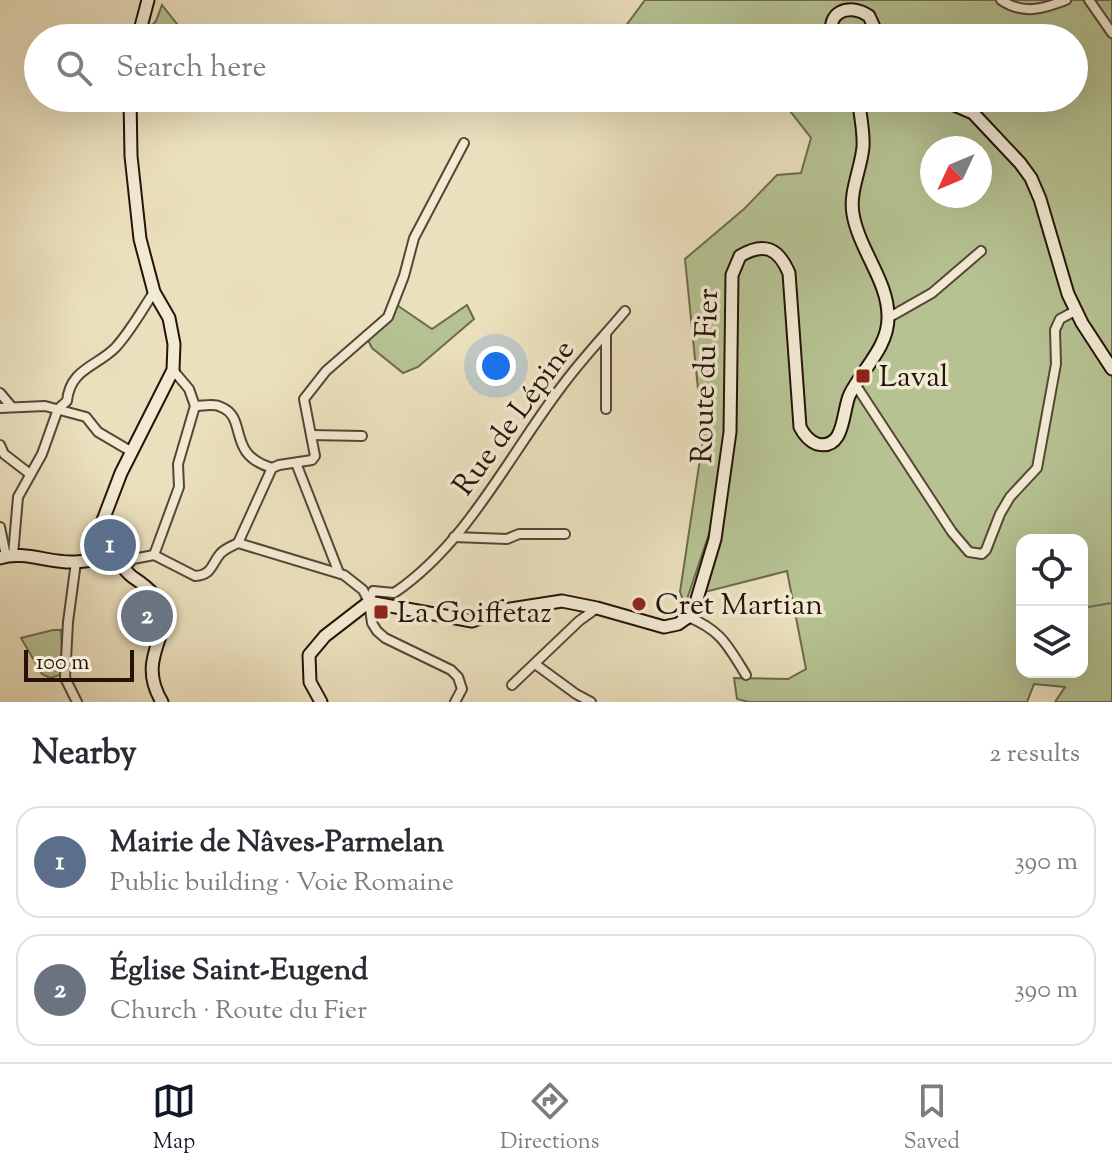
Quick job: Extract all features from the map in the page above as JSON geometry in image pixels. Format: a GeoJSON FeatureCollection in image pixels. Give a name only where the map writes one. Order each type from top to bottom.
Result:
{"type":"FeatureCollection","features":[{"type":"Feature","properties":{"kind":"main road"},"geometry":{"type":"LineString","coordinates":[[142,24],[148,0]]}},
{"type":"Feature","properties":{"kind":"main road"},"geometry":{"type":"LineString","coordinates":[[832,24],[837,14],[855,9],[869,16],[873,24]]}},
{"type":"Feature","properties":{"kind":"main road"},"geometry":{"type":"LineString","coordinates":[[92,560],[92,549],[132,452],[173,370],[174,344],[169,318],[154,292],[140,239],[131,156],[130,112]]}},
{"type":"Feature","properties":{"kind":"main road"},"geometry":{"type":"LineString","coordinates":[[859,112],[863,148],[852,209],[857,231],[885,295],[888,318]]}},
{"type":"Feature","properties":{"kind":"main road"},"geometry":{"type":"LineString","coordinates":[[971,112],[1013,154],[1031,178],[1075,311],[1112,369]]}},
{"type":"Feature","properties":{"kind":"main road","name":"Route du Fier"},"geometry":{"type":"LineString","coordinates":[[688,617],[715,539],[730,432],[732,275],[740,256],[757,247],[766,248],[781,257],[789,273],[800,427],[809,440],[825,444],[836,438],[843,425],[847,398],[880,345],[888,318]]}},
{"type":"Feature","properties":{"kind":"main road"},"geometry":{"type":"LineString","coordinates":[[6,556],[76,562],[111,560],[149,588],[162,606],[165,623],[155,645],[150,669],[162,702]]}},
{"type":"Feature","properties":{"kind":"main road"},"geometry":{"type":"LineString","coordinates":[[321,702],[310,682],[309,655],[325,636],[369,602],[472,621],[498,611],[562,601],[597,608],[654,626],[678,624],[688,617]]}},
{"type":"Feature","properties":{"kind":"street"},"geometry":{"type":"LineString","coordinates":[[1001,0],[1015,8],[1038,10],[1066,0]]}},
{"type":"Feature","properties":{"kind":"street"},"geometry":{"type":"LineString","coordinates":[[1089,0],[1112,33]]}},
{"type":"Feature","properties":{"kind":"street"},"geometry":{"type":"LineString","coordinates":[[195,406],[218,405],[227,411],[235,421],[246,454],[255,463],[272,468],[312,460],[315,456],[304,399],[326,371],[388,317],[414,238],[464,143]]}},
{"type":"Feature","properties":{"kind":"street"},"geometry":{"type":"LineString","coordinates":[[888,318],[932,293],[981,251]]}},
{"type":"Feature","properties":{"kind":"street"},"geometry":{"type":"LineString","coordinates":[[6,556],[18,497],[42,454],[58,409],[67,401],[68,390],[81,372],[117,346],[154,292]]}},
{"type":"Feature","properties":{"kind":"street","name":"Rue de Lépine"},"geometry":{"type":"LineString","coordinates":[[369,602],[373,591],[394,593],[413,580],[454,537],[561,386],[625,311]]}},
{"type":"Feature","properties":{"kind":"street"},"geometry":{"type":"LineString","coordinates":[[855,384],[965,549],[982,554],[1005,505],[1037,468],[1056,364],[1055,330],[1060,319],[1075,311]]}},
{"type":"Feature","properties":{"kind":"street"},"geometry":{"type":"LineString","coordinates":[[606,333],[606,409]]}},
{"type":"Feature","properties":{"kind":"street"},"geometry":{"type":"LineString","coordinates":[[154,555],[179,487],[178,464],[195,406],[189,389],[173,370]]}},
{"type":"Feature","properties":{"kind":"street"},"geometry":{"type":"LineString","coordinates":[[0,393],[11,406]]}},
{"type":"Feature","properties":{"kind":"street"},"geometry":{"type":"LineString","coordinates":[[0,408],[45,406],[86,417],[98,432],[132,452]]}},
{"type":"Feature","properties":{"kind":"street"},"geometry":{"type":"LineString","coordinates":[[311,435],[362,436]]}},
{"type":"Feature","properties":{"kind":"street"},"geometry":{"type":"LineString","coordinates":[[0,445],[4,454],[30,474]]}},
{"type":"Feature","properties":{"kind":"street"},"geometry":{"type":"LineString","coordinates":[[296,463],[339,573]]}},
{"type":"Feature","properties":{"kind":"street"},"geometry":{"type":"LineString","coordinates":[[124,569],[133,559],[154,555],[201,576],[210,571],[221,551],[238,543],[272,468]]}},
{"type":"Feature","properties":{"kind":"street"},"geometry":{"type":"LineString","coordinates":[[0,527],[6,556]]}},
{"type":"Feature","properties":{"kind":"street"},"geometry":{"type":"LineString","coordinates":[[454,537],[507,539],[519,534],[565,534]]}},
{"type":"Feature","properties":{"kind":"street"},"geometry":{"type":"LineString","coordinates":[[238,543],[339,573],[363,590],[369,602],[372,623],[385,638],[456,674],[462,689],[455,702]]}},
{"type":"Feature","properties":{"kind":"street"},"geometry":{"type":"LineString","coordinates":[[76,562],[65,678],[77,702]]}},
{"type":"Feature","properties":{"kind":"street"},"geometry":{"type":"LineString","coordinates":[[512,685],[579,621],[597,608]]}},
{"type":"Feature","properties":{"kind":"street"},"geometry":{"type":"LineString","coordinates":[[688,617],[709,625],[725,641],[746,675]]}},
{"type":"Feature","properties":{"kind":"street"},"geometry":{"type":"LineString","coordinates":[[535,664],[591,702]]}},
{"type":"Feature","properties":{"kind":"green space"},"geometry":{"type":"Polygon","coordinates":[[[645,0],[1112,0],[1112,702],[1055,702],[1065,687],[1034,684],[1027,702],[749,702],[737,699],[734,678],[788,679],[806,669],[787,571],[705,592],[720,524],[712,525],[685,605],[680,592],[703,439],[685,259],[744,209],[777,175],[801,173],[811,138],[791,112],[1088,112],[1088,24],[627,24],[645,0]]]}},
{"type":"Feature","properties":{"kind":"green space"},"geometry":{"type":"Polygon","coordinates":[[[162,5],[177,24],[153,24],[162,5]]]}},
{"type":"Feature","properties":{"kind":"green space"},"geometry":{"type":"Polygon","coordinates":[[[394,303],[432,329],[467,305],[474,319],[418,367],[403,373],[372,348],[366,336],[388,317],[394,303]]]}},
{"type":"Feature","properties":{"kind":"green space"},"geometry":{"type":"Polygon","coordinates":[[[61,630],[63,674],[50,678],[42,674],[21,638],[61,630]]]}},
{"type":"Feature","properties":{"kind":"waterway"},"geometry":{"type":"LineString","coordinates":[[1088,607],[1112,603]]}},
{"type":"Feature","properties":{"kind":"place","name":"Laval"},"geometry":{"type":"Point","coordinates":[863,376]}},
{"type":"Feature","properties":{"kind":"place","name":"Mairie de Nâves-Parmelan"},"geometry":{"type":"Point","coordinates":[110,545]}},
{"type":"Feature","properties":{"kind":"place","name":"Cret Martian"},"geometry":{"type":"Point","coordinates":[639,604]}},
{"type":"Feature","properties":{"kind":"place","name":"La Goiffetaz"},"geometry":{"type":"Point","coordinates":[381,612]}},
{"type":"Feature","properties":{"kind":"place","name":"Église Saint-Eugend"},"geometry":{"type":"Point","coordinates":[147,616]}}]}
